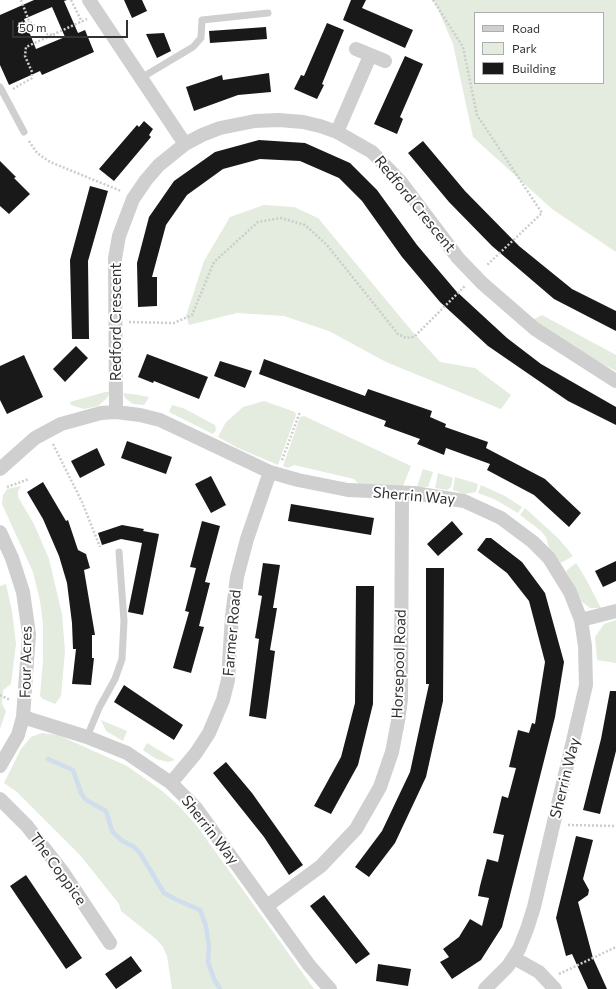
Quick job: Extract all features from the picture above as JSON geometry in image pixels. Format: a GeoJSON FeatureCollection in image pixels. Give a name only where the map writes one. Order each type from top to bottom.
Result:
{"type":"FeatureCollection","features":[{"type":"Feature","properties":{"kind":"street"},"geometry":{"type":"LineString","coordinates":[[89,0],[185,144]]}},
{"type":"Feature","properties":{"kind":"street"},"geometry":{"type":"LineString","coordinates":[[356,49],[385,61]]}},
{"type":"Feature","properties":{"kind":"street"},"geometry":{"type":"LineString","coordinates":[[337,132],[370,56]]}},
{"type":"Feature","properties":{"kind":"street","name":"Redford Crescent"},"geometry":{"type":"LineString","coordinates":[[116,412],[114,322],[115,258],[119,236],[133,199],[146,180],[159,165],[185,144],[220,128],[255,121],[279,120],[303,122],[337,132],[372,152],[386,165],[458,258],[475,276],[535,329],[616,381]]}},
{"type":"Feature","properties":{"kind":"street","name":"Sherrin Way"},"geometry":{"type":"LineString","coordinates":[[0,469],[35,438],[61,424],[83,417],[116,412],[140,414],[160,420],[274,473],[298,480],[348,490],[442,496],[464,501],[501,518],[533,542],[548,558],[570,592],[580,620],[586,646],[586,685],[534,907],[522,943],[514,958],[500,976],[485,989]]}},
{"type":"Feature","properties":{"kind":"street","name":"Farmer Road"},"geometry":{"type":"LineString","coordinates":[[172,783],[196,753],[209,733],[224,700],[228,680],[232,616],[237,577],[247,539],[274,473]]}},
{"type":"Feature","properties":{"kind":"street","name":"Horsepool Road"},"geometry":{"type":"LineString","coordinates":[[268,906],[321,866],[356,829],[380,787],[390,759],[398,721],[400,699],[402,493]]}},
{"type":"Feature","properties":{"kind":"street","name":"Four Acres"},"geometry":{"type":"LineString","coordinates":[[0,532],[12,558],[21,586],[29,634],[24,717],[18,735],[0,766]]}},
{"type":"Feature","properties":{"kind":"street"},"geometry":{"type":"LineString","coordinates":[[580,620],[616,611]]}},
{"type":"Feature","properties":{"kind":"street","name":"Sherrin Way"},"geometry":{"type":"LineString","coordinates":[[24,717],[87,737],[127,753],[172,783],[196,808],[322,981],[330,989]]}},
{"type":"Feature","properties":{"kind":"street","name":"The Coppice"},"geometry":{"type":"LineString","coordinates":[[0,799],[27,826],[62,871],[110,943]]}},
{"type":"Feature","properties":{"kind":"street"},"geometry":{"type":"LineString","coordinates":[[514,958],[539,972],[552,985]]}},
{"type":"Feature","properties":{"kind":"lane"},"geometry":{"type":"LineString","coordinates":[[140,78],[193,47],[201,38],[202,20],[268,13]]}},
{"type":"Feature","properties":{"kind":"lane"},"geometry":{"type":"LineString","coordinates":[[2,90],[24,132]]}},
{"type":"Feature","properties":{"kind":"lane"},"geometry":{"type":"LineString","coordinates":[[87,737],[99,708],[115,679],[122,659],[124,621],[119,552]]}},
{"type":"Feature","properties":{"kind":"path"},"geometry":{"type":"LineString","coordinates":[[21,0],[29,21],[39,30],[47,34],[55,35]]}},
{"type":"Feature","properties":{"kind":"path"},"geometry":{"type":"LineString","coordinates":[[71,0],[82,22]]}},
{"type":"Feature","properties":{"kind":"path"},"geometry":{"type":"LineString","coordinates":[[114,322],[174,323],[192,315],[214,262],[258,222],[281,218],[305,225],[327,245],[398,334],[406,338],[414,337],[475,276],[542,213],[477,115],[463,47],[432,0]]}},
{"type":"Feature","properties":{"kind":"path"},"geometry":{"type":"LineString","coordinates":[[2,90],[32,78],[32,72],[25,56],[26,47],[98,14]]}},
{"type":"Feature","properties":{"kind":"path"},"geometry":{"type":"LineString","coordinates":[[21,25],[29,21]]}},
{"type":"Feature","properties":{"kind":"path"},"geometry":{"type":"LineString","coordinates":[[24,132],[37,153],[50,162],[120,191],[133,199]]}},
{"type":"Feature","properties":{"kind":"path"},"geometry":{"type":"LineString","coordinates":[[274,473],[300,412]]}},
{"type":"Feature","properties":{"kind":"path"},"geometry":{"type":"LineString","coordinates":[[52,440],[82,502],[100,547]]}},
{"type":"Feature","properties":{"kind":"path"},"geometry":{"type":"LineString","coordinates":[[7,487],[28,479]]}},
{"type":"Feature","properties":{"kind":"path"},"geometry":{"type":"LineString","coordinates":[[554,823],[562,825],[616,826]]}},
{"type":"Feature","properties":{"kind":"path"},"geometry":{"type":"LineString","coordinates":[[552,985],[554,976],[616,947]]}},
{"type":"Feature","properties":{"kind":"green space"},"geometry":{"type":"Polygon","coordinates":[[[434,0],[616,0],[616,252],[552,209],[473,137],[453,44],[434,0]]]}},
{"type":"Feature","properties":{"kind":"green space"},"geometry":{"type":"Polygon","coordinates":[[[264,205],[294,207],[318,218],[411,330],[440,362],[475,368],[511,395],[501,409],[386,362],[329,331],[284,316],[237,313],[189,325],[186,316],[204,261],[230,217],[264,205]]]}},
{"type":"Feature","properties":{"kind":"green space"},"geometry":{"type":"Polygon","coordinates":[[[542,315],[616,355],[616,371],[591,358],[533,320],[542,315]]]}},
{"type":"Feature","properties":{"kind":"green space"},"geometry":{"type":"Polygon","coordinates":[[[105,392],[110,392],[107,398],[98,406],[84,409],[71,405],[70,402],[105,392]]]}},
{"type":"Feature","properties":{"kind":"green space"},"geometry":{"type":"Polygon","coordinates":[[[123,393],[149,397],[144,405],[133,404],[125,398],[123,393]]]}},
{"type":"Feature","properties":{"kind":"green space"},"geometry":{"type":"Polygon","coordinates":[[[264,401],[295,412],[296,415],[278,465],[238,448],[218,437],[226,422],[243,407],[264,401]]]}},
{"type":"Feature","properties":{"kind":"green space"},"geometry":{"type":"Polygon","coordinates":[[[172,405],[183,408],[215,425],[216,430],[213,434],[169,412],[172,405]]]}},
{"type":"Feature","properties":{"kind":"green space"},"geometry":{"type":"Polygon","coordinates":[[[304,416],[411,466],[403,486],[361,486],[354,479],[294,465],[288,468],[283,466],[300,417],[304,416]]]}},
{"type":"Feature","properties":{"kind":"green space"},"geometry":{"type":"Polygon","coordinates":[[[423,469],[433,472],[428,487],[417,487],[423,469]]]}},
{"type":"Feature","properties":{"kind":"green space"},"geometry":{"type":"Polygon","coordinates":[[[438,473],[453,478],[451,487],[447,490],[435,488],[438,473]]]}},
{"type":"Feature","properties":{"kind":"green space"},"geometry":{"type":"Polygon","coordinates":[[[455,477],[478,484],[476,492],[464,494],[453,490],[455,477]]]}},
{"type":"Feature","properties":{"kind":"green space"},"geometry":{"type":"Polygon","coordinates":[[[481,485],[505,496],[522,507],[518,513],[494,499],[478,493],[481,485]]]}},
{"type":"Feature","properties":{"kind":"green space"},"geometry":{"type":"Polygon","coordinates":[[[21,486],[18,491],[18,497],[34,524],[49,559],[62,614],[65,651],[61,696],[55,704],[43,699],[40,696],[43,661],[43,624],[40,601],[33,572],[2,504],[3,495],[7,489],[21,486]]]}},
{"type":"Feature","properties":{"kind":"green space"},"geometry":{"type":"Polygon","coordinates":[[[525,508],[559,539],[573,556],[561,563],[549,548],[546,537],[541,531],[520,515],[525,508]]]}},
{"type":"Feature","properties":{"kind":"green space"},"geometry":{"type":"Polygon","coordinates":[[[576,563],[601,608],[590,608],[582,602],[566,571],[576,563]]]}},
{"type":"Feature","properties":{"kind":"green space"},"geometry":{"type":"Polygon","coordinates":[[[6,584],[12,611],[16,644],[11,684],[3,690],[2,704],[6,711],[0,729],[0,586],[6,584]]]}},
{"type":"Feature","properties":{"kind":"green space"},"geometry":{"type":"Polygon","coordinates":[[[616,620],[616,663],[597,660],[595,637],[604,624],[616,620]]]}},
{"type":"Feature","properties":{"kind":"green space"},"geometry":{"type":"Polygon","coordinates":[[[101,720],[127,731],[123,741],[106,731],[101,720]]]}},
{"type":"Feature","properties":{"kind":"green space"},"geometry":{"type":"Polygon","coordinates":[[[42,733],[58,735],[127,766],[161,790],[179,806],[197,826],[314,989],[172,989],[167,956],[163,947],[156,939],[121,911],[119,904],[80,855],[17,792],[4,783],[21,749],[31,737],[42,733]]]}},
{"type":"Feature","properties":{"kind":"green space"},"geometry":{"type":"Polygon","coordinates":[[[147,743],[175,760],[168,762],[156,759],[143,750],[147,743]]]}},
{"type":"Feature","properties":{"kind":"building"},"geometry":{"type":"Polygon","coordinates":[[[34,0],[67,0],[64,1],[78,33],[85,30],[94,52],[42,75],[40,71],[9,85],[0,65],[0,15],[34,0]],[[52,7],[24,19],[36,49],[65,37],[52,7]]]}},
{"type":"Feature","properties":{"kind":"building"},"geometry":{"type":"Polygon","coordinates":[[[124,0],[142,0],[147,11],[132,18],[124,0]]]}},
{"type":"Feature","properties":{"kind":"building"},"geometry":{"type":"Polygon","coordinates":[[[351,0],[366,0],[362,8],[413,30],[405,48],[343,20],[351,0]]]}},
{"type":"Feature","properties":{"kind":"building"},"geometry":{"type":"Polygon","coordinates":[[[327,23],[344,30],[322,84],[324,85],[317,99],[294,89],[301,75],[304,76],[327,23]]]}},
{"type":"Feature","properties":{"kind":"building"},"geometry":{"type":"Polygon","coordinates":[[[266,27],[267,39],[210,43],[209,31],[266,27]]]}},
{"type":"Feature","properties":{"kind":"building"},"geometry":{"type":"Polygon","coordinates":[[[164,33],[171,51],[157,58],[146,34],[164,33]]]}},
{"type":"Feature","properties":{"kind":"building"},"geometry":{"type":"Polygon","coordinates":[[[405,56],[423,64],[400,117],[403,119],[397,134],[374,124],[405,56]]]}},
{"type":"Feature","properties":{"kind":"building"},"geometry":{"type":"Polygon","coordinates":[[[269,73],[271,92],[238,95],[194,111],[186,87],[222,75],[223,80],[269,73]]]}},
{"type":"Feature","properties":{"kind":"building"},"geometry":{"type":"Polygon","coordinates":[[[144,121],[153,129],[149,135],[151,137],[114,181],[99,169],[137,125],[139,127],[144,121]]]}},
{"type":"Feature","properties":{"kind":"building"},"geometry":{"type":"Polygon","coordinates":[[[259,140],[305,143],[350,163],[377,190],[417,245],[456,291],[507,338],[541,364],[616,407],[616,425],[568,401],[488,346],[440,302],[402,257],[362,201],[339,178],[300,161],[260,159],[223,169],[187,195],[166,225],[152,277],[157,277],[157,306],[138,307],[137,263],[149,217],[174,181],[215,152],[259,140]]]}},
{"type":"Feature","properties":{"kind":"building"},"geometry":{"type":"Polygon","coordinates":[[[423,141],[465,191],[519,246],[572,289],[616,311],[616,331],[554,299],[492,246],[449,202],[408,153],[423,141]]]}},
{"type":"Feature","properties":{"kind":"building"},"geometry":{"type":"Polygon","coordinates":[[[0,161],[30,194],[9,214],[0,206],[0,161]]]}},
{"type":"Feature","properties":{"kind":"building"},"geometry":{"type":"Polygon","coordinates":[[[90,186],[108,191],[88,261],[89,339],[72,339],[70,260],[90,186]]]}},
{"type":"Feature","properties":{"kind":"building"},"geometry":{"type":"Polygon","coordinates":[[[76,346],[88,358],[65,382],[53,369],[76,346]]]}},
{"type":"Feature","properties":{"kind":"building"},"geometry":{"type":"Polygon","coordinates":[[[147,354],[208,377],[199,399],[154,381],[153,383],[138,377],[147,354]]]}},
{"type":"Feature","properties":{"kind":"building"},"geometry":{"type":"Polygon","coordinates":[[[24,355],[43,397],[7,414],[0,400],[0,366],[24,355]]]}},
{"type":"Feature","properties":{"kind":"building"},"geometry":{"type":"Polygon","coordinates":[[[264,359],[365,396],[368,389],[432,411],[430,417],[446,424],[445,427],[488,442],[486,448],[545,479],[581,513],[569,527],[534,495],[487,470],[490,464],[446,448],[444,455],[417,444],[420,439],[384,426],[386,421],[259,374],[264,359]]]}},
{"type":"Feature","properties":{"kind":"building"},"geometry":{"type":"Polygon","coordinates":[[[220,361],[252,371],[245,388],[214,376],[220,361]]]}},
{"type":"Feature","properties":{"kind":"building"},"geometry":{"type":"Polygon","coordinates":[[[127,441],[172,457],[166,474],[121,458],[127,441]]]}},
{"type":"Feature","properties":{"kind":"building"},"geometry":{"type":"Polygon","coordinates":[[[97,448],[105,465],[80,478],[71,461],[97,448]]]}},
{"type":"Feature","properties":{"kind":"building"},"geometry":{"type":"Polygon","coordinates":[[[211,476],[226,505],[211,513],[195,484],[211,476]]]}},
{"type":"Feature","properties":{"kind":"building"},"geometry":{"type":"Polygon","coordinates":[[[43,482],[66,521],[68,520],[78,550],[86,554],[90,568],[84,570],[95,635],[92,635],[92,658],[94,658],[91,685],[72,684],[76,649],[73,649],[72,623],[67,583],[59,556],[43,519],[27,492],[43,482]]]}},
{"type":"Feature","properties":{"kind":"building"},"geometry":{"type":"Polygon","coordinates":[[[291,504],[374,518],[371,535],[288,521],[291,504]]]}},
{"type":"Feature","properties":{"kind":"building"},"geometry":{"type":"Polygon","coordinates":[[[202,521],[220,526],[205,582],[210,583],[199,626],[204,627],[191,673],[173,668],[189,612],[185,611],[196,568],[190,567],[202,521]]]}},
{"type":"Feature","properties":{"kind":"building"},"geometry":{"type":"Polygon","coordinates":[[[452,521],[463,534],[438,556],[427,544],[452,521]]]}},
{"type":"Feature","properties":{"kind":"building"},"geometry":{"type":"Polygon","coordinates":[[[122,525],[144,529],[143,531],[159,534],[143,615],[128,612],[142,543],[121,539],[102,545],[98,533],[122,525]]]}},
{"type":"Feature","properties":{"kind":"building"},"geometry":{"type":"Polygon","coordinates":[[[486,538],[491,538],[522,562],[545,593],[564,662],[555,717],[502,927],[481,960],[452,979],[440,962],[449,957],[443,949],[459,937],[470,919],[482,926],[489,898],[478,896],[480,886],[487,859],[498,862],[504,835],[493,833],[502,796],[508,798],[516,768],[509,767],[518,730],[529,733],[532,723],[535,724],[545,662],[529,601],[507,573],[477,550],[486,538]]]}},
{"type":"Feature","properties":{"kind":"building"},"geometry":{"type":"Polygon","coordinates":[[[616,561],[616,581],[603,587],[595,571],[616,561]]]}},
{"type":"Feature","properties":{"kind":"building"},"geometry":{"type":"Polygon","coordinates":[[[263,563],[280,565],[273,608],[277,608],[270,650],[275,651],[266,719],[249,716],[259,639],[255,638],[262,596],[258,595],[263,563]]]}},
{"type":"Feature","properties":{"kind":"building"},"geometry":{"type":"Polygon","coordinates":[[[426,568],[444,568],[443,701],[426,777],[395,843],[369,877],[355,867],[382,831],[410,772],[429,684],[426,684],[426,568]]]}},
{"type":"Feature","properties":{"kind":"building"},"geometry":{"type":"Polygon","coordinates":[[[356,586],[374,586],[373,704],[358,765],[331,814],[314,806],[341,757],[355,703],[356,586]]]}},
{"type":"Feature","properties":{"kind":"building"},"geometry":{"type":"Polygon","coordinates":[[[124,685],[183,725],[174,740],[114,702],[124,685]]]}},
{"type":"Feature","properties":{"kind":"building"},"geometry":{"type":"Polygon","coordinates":[[[610,691],[616,691],[616,751],[600,814],[583,810],[601,739],[610,691]]]}},
{"type":"Feature","properties":{"kind":"building"},"geometry":{"type":"Polygon","coordinates":[[[226,762],[252,793],[303,865],[289,875],[264,837],[213,773],[226,762]]]}},
{"type":"Feature","properties":{"kind":"building"},"geometry":{"type":"Polygon","coordinates":[[[576,836],[593,840],[583,879],[589,890],[588,895],[578,902],[593,958],[607,989],[588,989],[572,954],[566,956],[556,918],[576,836]]]}},
{"type":"Feature","properties":{"kind":"building"},"geometry":{"type":"Polygon","coordinates":[[[26,875],[82,958],[66,969],[10,886],[26,875]]]}},
{"type":"Feature","properties":{"kind":"building"},"geometry":{"type":"Polygon","coordinates":[[[324,895],[370,954],[356,964],[310,906],[324,895]]]}},
{"type":"Feature","properties":{"kind":"building"},"geometry":{"type":"Polygon","coordinates":[[[131,956],[142,971],[116,989],[105,974],[131,956]]]}},
{"type":"Feature","properties":{"kind":"building"},"geometry":{"type":"Polygon","coordinates":[[[378,964],[411,969],[408,986],[376,981],[378,964]]]}},
{"type":"Feature","properties":{"kind":"waterway"},"geometry":{"type":"LineString","coordinates":[[48,759],[73,770],[81,793],[86,800],[106,811],[112,831],[121,840],[134,847],[140,853],[164,893],[200,910],[206,926],[209,948],[208,962],[214,979],[220,989]]}}]}
